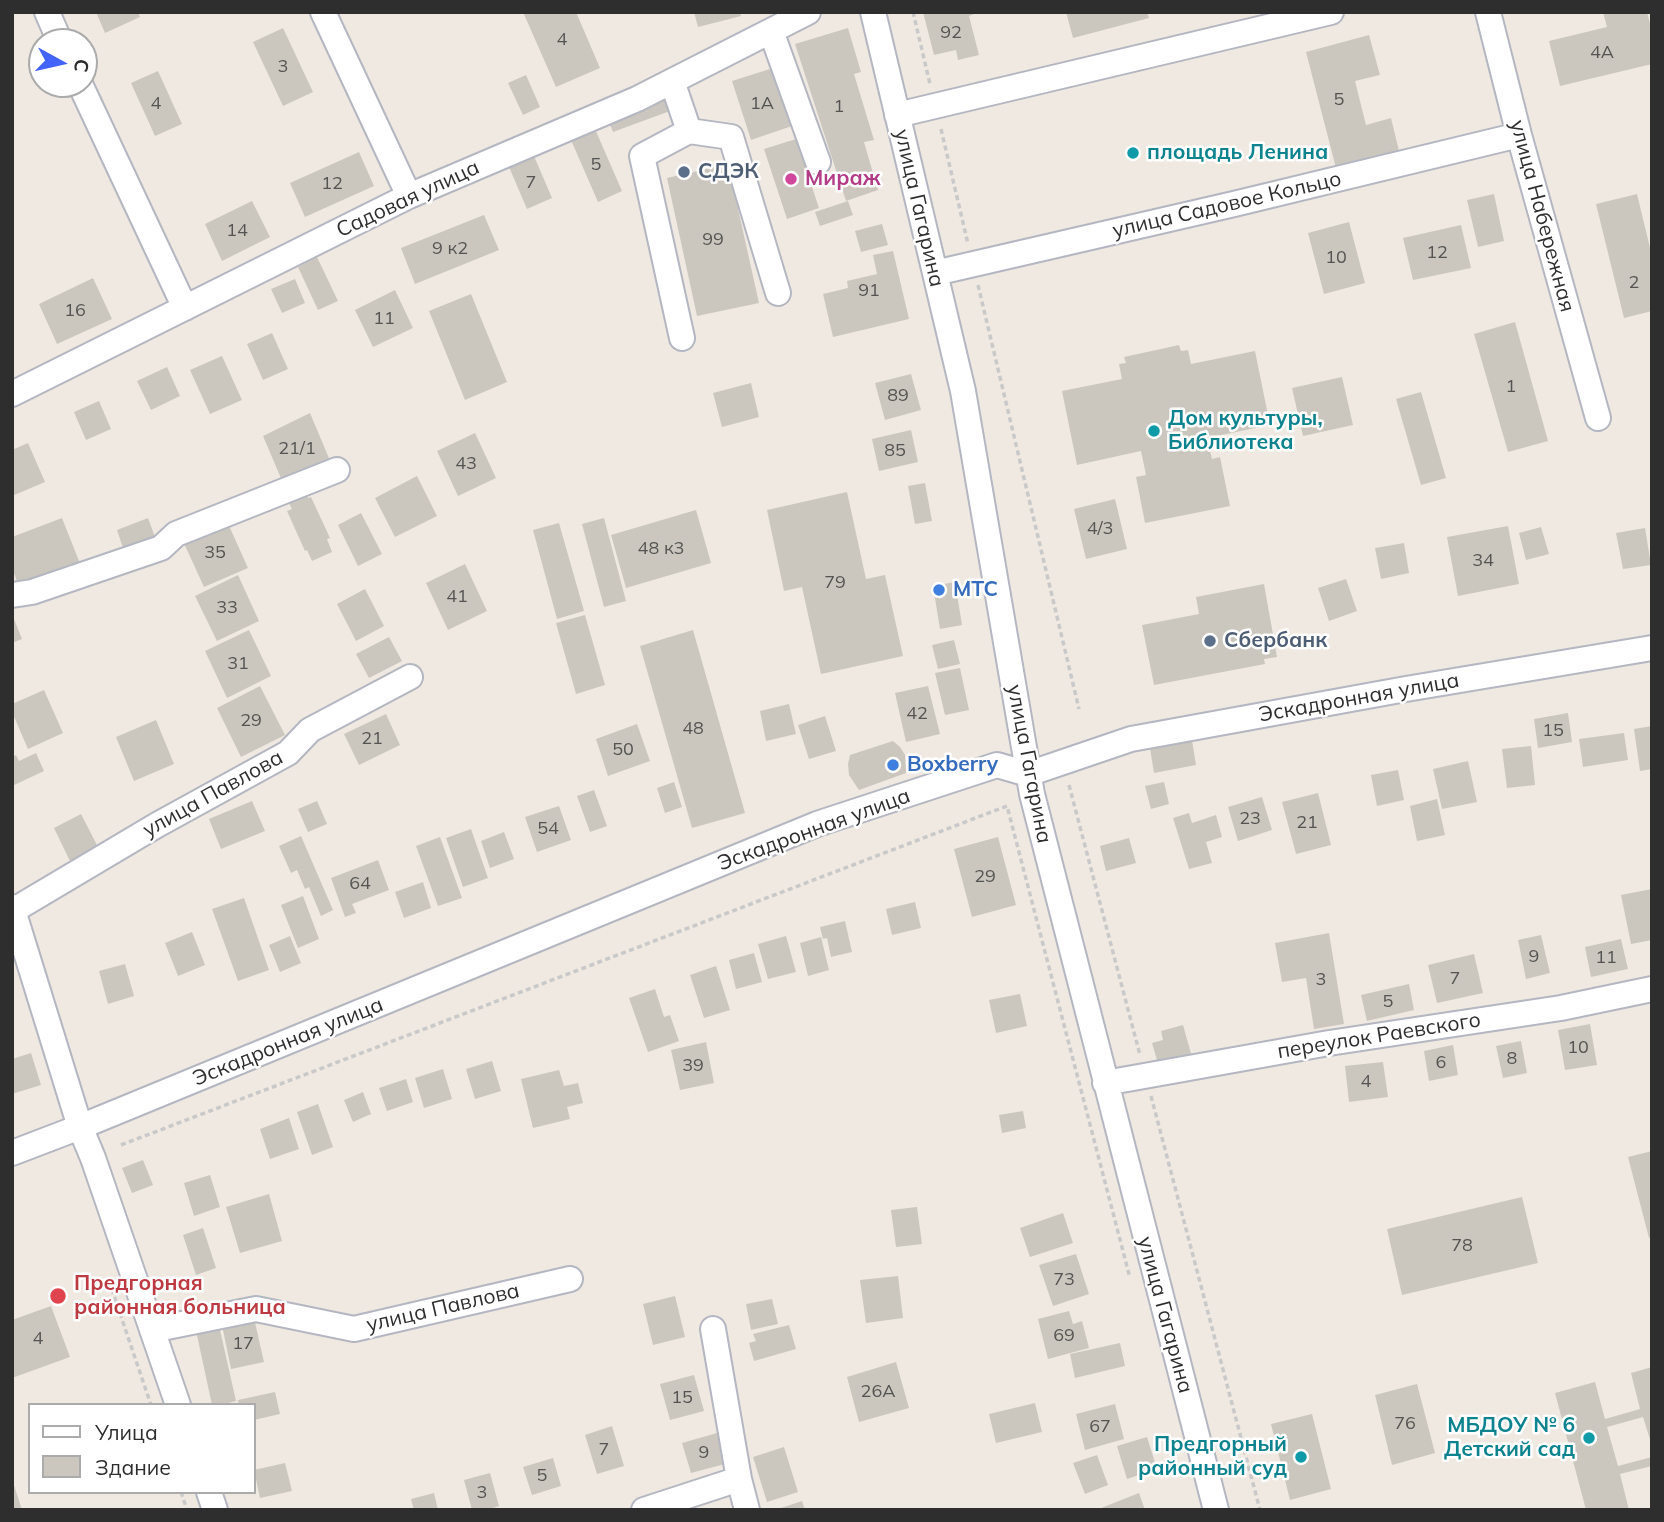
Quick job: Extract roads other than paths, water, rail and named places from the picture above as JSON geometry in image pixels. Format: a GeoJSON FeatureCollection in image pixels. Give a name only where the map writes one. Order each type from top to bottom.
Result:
{"type":"FeatureCollection","features":[{"type":"Feature","properties":{"kind":"street"},"geometry":{"type":"LineString","coordinates":[[323,12],[409,196]]}},
{"type":"Feature","properties":{"kind":"street","name":"Садовая улица"},"geometry":{"type":"LineString","coordinates":[[12,394],[409,196],[637,99],[808,12]]}},
{"type":"Feature","properties":{"kind":"street","name":"улица Гагарина"},"geometry":{"type":"LineString","coordinates":[[873,12],[962,391],[1032,794],[1216,1510]]}},
{"type":"Feature","properties":{"kind":"street"},"geometry":{"type":"LineString","coordinates":[[897,115],[1331,12]]}},
{"type":"Feature","properties":{"kind":"street","name":"улица Набережная"},"geometry":{"type":"LineString","coordinates":[[1488,12],[1519,135],[1598,418]]}},
{"type":"Feature","properties":{"kind":"street"},"geometry":{"type":"LineString","coordinates":[[771,31],[818,162]]}},
{"type":"Feature","properties":{"kind":"street"},"geometry":{"type":"LineString","coordinates":[[673,81],[690,131]]}},
{"type":"Feature","properties":{"kind":"street"},"geometry":{"type":"LineString","coordinates":[[86,98],[184,308]]}},
{"type":"Feature","properties":{"kind":"street"},"geometry":{"type":"LineString","coordinates":[[682,338],[642,156],[690,131],[731,136],[778,293]]}},
{"type":"Feature","properties":{"kind":"street","name":"улица Садовое Кольцо"},"geometry":{"type":"LineString","coordinates":[[935,273],[1519,135]]}},
{"type":"Feature","properties":{"kind":"street"},"geometry":{"type":"LineString","coordinates":[[12,595],[32,592],[161,548],[176,534],[337,470]]}},
{"type":"Feature","properties":{"kind":"street","name":"Эскадронная улица"},"geometry":{"type":"LineString","coordinates":[[12,1153],[817,824],[997,765],[1028,774],[1132,739],[1652,648]]}},
{"type":"Feature","properties":{"kind":"street","name":"улица Павлова"},"geometry":{"type":"LineString","coordinates":[[177,1403],[80,1127],[13,909],[288,753],[310,730],[410,677]]}},
{"type":"Feature","properties":{"kind":"street","name":"переулок Раевского"},"geometry":{"type":"LineString","coordinates":[[1105,1083],[1329,1043],[1561,1008],[1652,989]]}},
{"type":"Feature","properties":{"kind":"street","name":"улица Павлова"},"geometry":{"type":"LineString","coordinates":[[152,1330],[256,1309],[354,1329],[570,1279]]}},
{"type":"Feature","properties":{"kind":"street"},"geometry":{"type":"LineString","coordinates":[[713,1329],[739,1479],[747,1510]]}},
{"type":"Feature","properties":{"kind":"street"},"geometry":{"type":"LineString","coordinates":[[644,1510],[739,1479]]}},
{"type":"Feature","properties":{"kind":"place","name":"площадь Ленина"},"geometry":{"type":"Point","coordinates":[1133,153]}},
{"type":"Feature","properties":{"kind":"place","name":"СДЭК"},"geometry":{"type":"Point","coordinates":[684,172]}},
{"type":"Feature","properties":{"kind":"place","name":"Мираж"},"geometry":{"type":"Point","coordinates":[791,179]}},
{"type":"Feature","properties":{"kind":"place","name":"Дом культуры, Библиотека"},"geometry":{"type":"Point","coordinates":[1154,431]}},
{"type":"Feature","properties":{"kind":"place","name":"МТС"},"geometry":{"type":"Point","coordinates":[939,590]}},
{"type":"Feature","properties":{"kind":"place","name":"Сбербанк"},"geometry":{"type":"Point","coordinates":[1210,641]}},
{"type":"Feature","properties":{"kind":"place","name":"Boxberry"},"geometry":{"type":"Point","coordinates":[893,765]}},
{"type":"Feature","properties":{"kind":"place","name":"Предгорная районная больница"},"geometry":{"type":"Point","coordinates":[58,1296]}},
{"type":"Feature","properties":{"kind":"place","name":"МБДОУ № 6 Детский сад"},"geometry":{"type":"Point","coordinates":[1589,1438]}},
{"type":"Feature","properties":{"kind":"place","name":"Предгорный районный суд"},"geometry":{"type":"Point","coordinates":[1301,1457]}}]}
